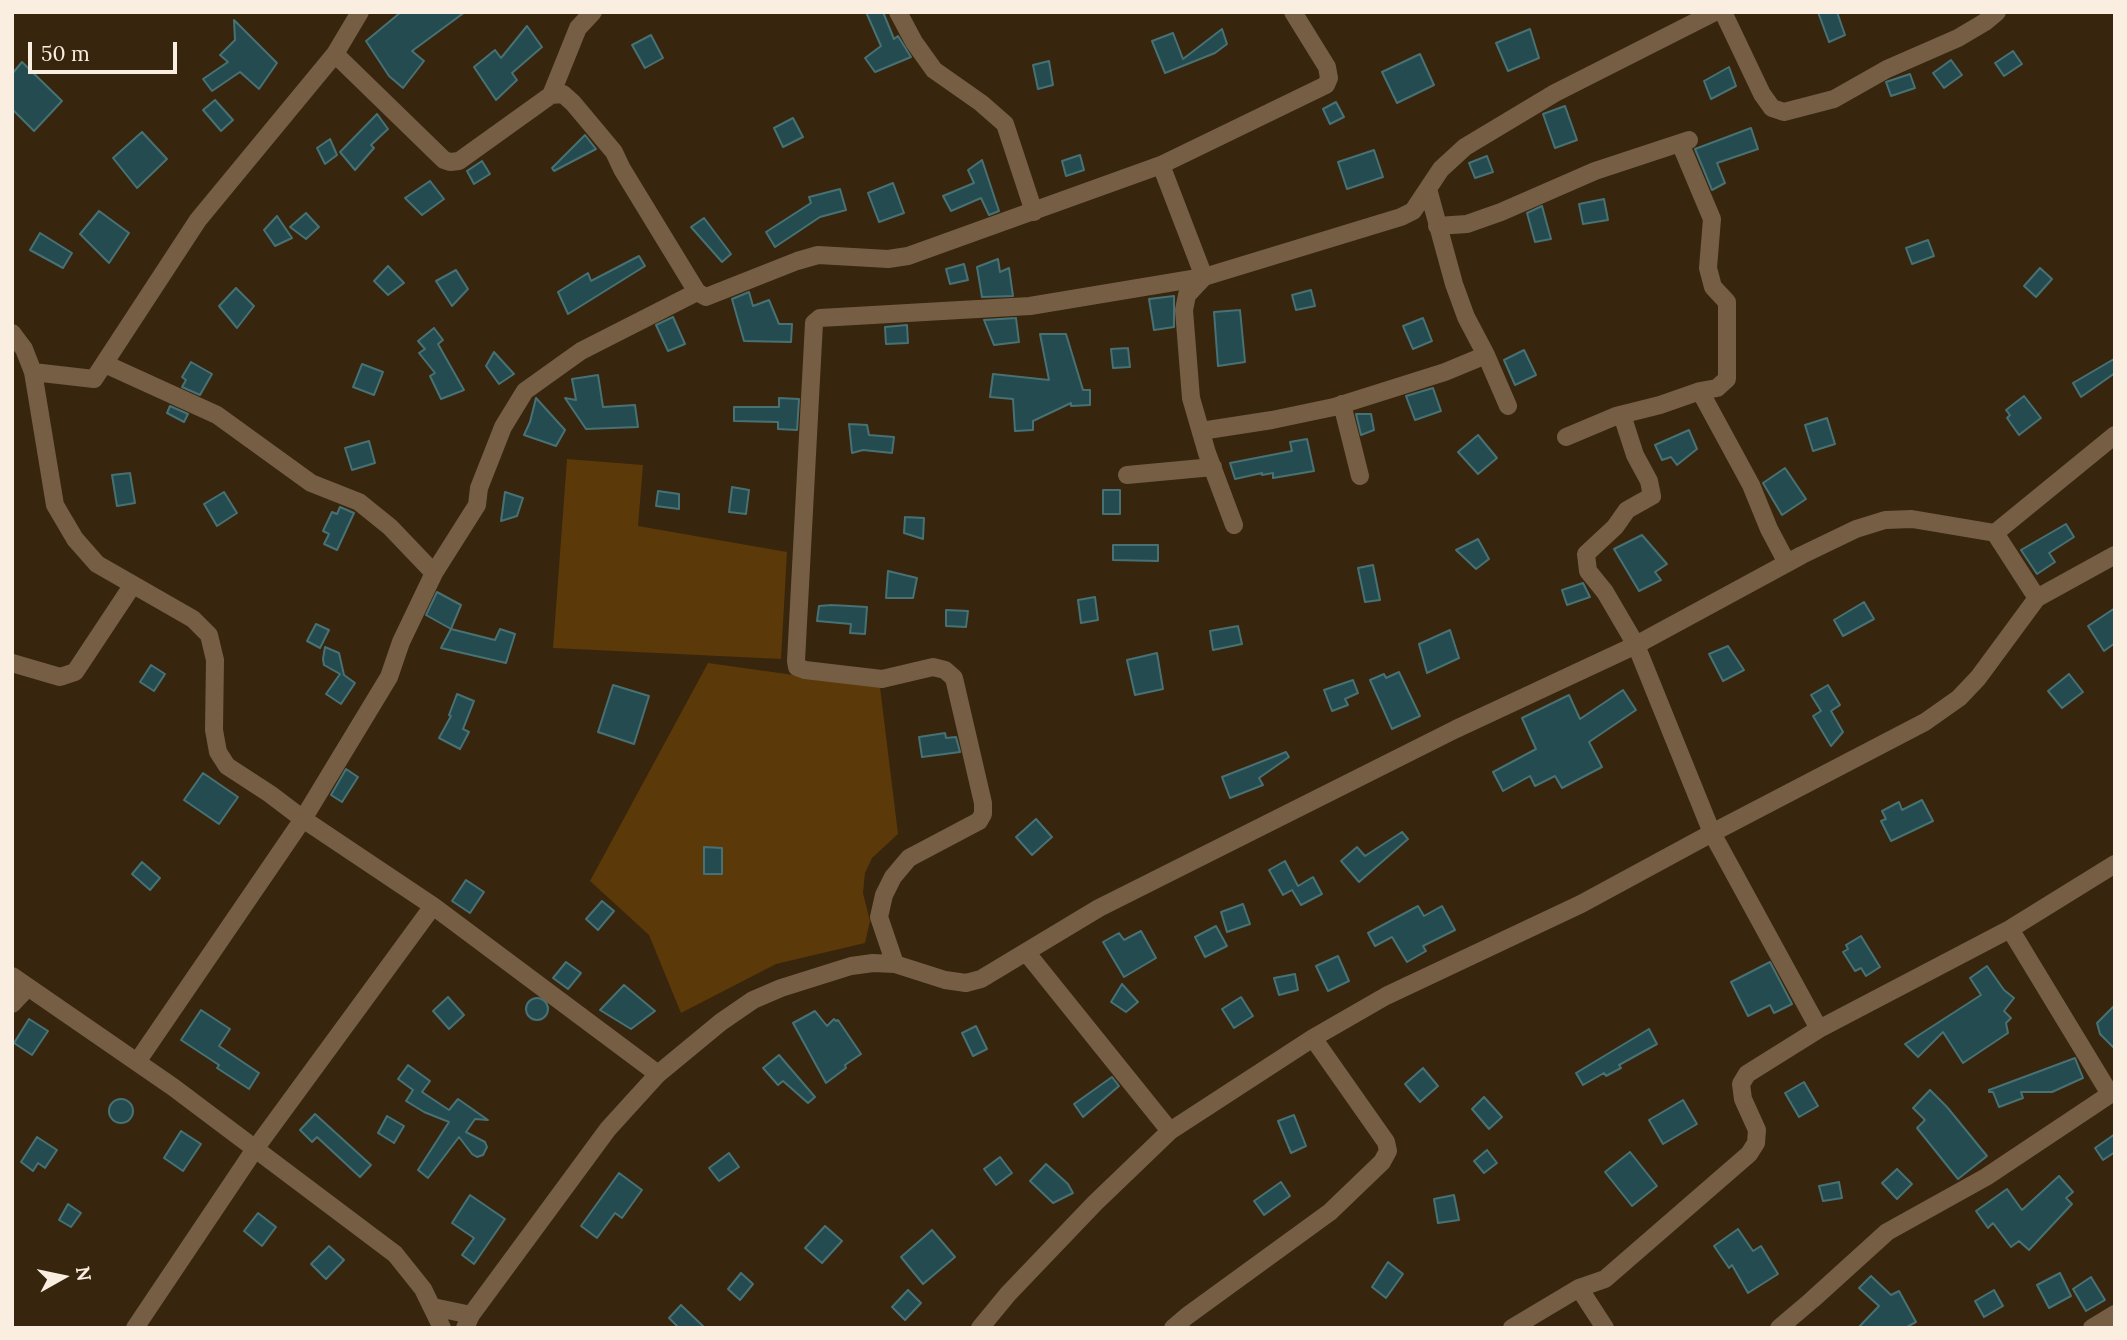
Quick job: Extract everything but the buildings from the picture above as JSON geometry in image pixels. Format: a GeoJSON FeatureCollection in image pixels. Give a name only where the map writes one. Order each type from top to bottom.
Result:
{"type":"FeatureCollection","features":[{"type":"Feature","properties":{"kind":"street"},"geometry":{"type":"LineString","coordinates":[[33,372],[94,379],[198,220],[335,54],[360,12]]}},
{"type":"Feature","properties":{"kind":"street"},"geometry":{"type":"LineString","coordinates":[[551,95],[578,28],[593,12]]}},
{"type":"Feature","properties":{"kind":"street"},"geometry":{"type":"LineString","coordinates":[[898,12],[914,42],[934,70],[981,103],[1005,124],[1034,212]]}},
{"type":"Feature","properties":{"kind":"street"},"geometry":{"type":"LineString","coordinates":[[335,54],[444,160],[450,162],[459,161],[551,95],[563,94],[614,152],[697,292],[706,297],[818,255],[888,259],[908,256],[1161,165],[1326,85],[1329,78],[1326,66],[1293,12]]}},
{"type":"Feature","properties":{"kind":"street"},"geometry":{"type":"LineString","coordinates":[[895,964],[879,917],[884,895],[893,877],[909,858],[979,821],[984,814],[983,803],[954,678],[945,670],[933,667],[882,679],[797,667],[814,323],[820,318],[1030,306],[1204,277],[1401,217],[1413,211],[1441,169],[1465,146],[1555,93],[1713,13],[1762,94],[1772,108],[1783,112],[1834,99],[1887,69],[1958,38],[1997,12]]}},
{"type":"Feature","properties":{"kind":"street"},"geometry":{"type":"LineString","coordinates":[[1437,226],[1467,224],[1595,171],[1684,142],[1712,219],[1708,268],[1713,287],[1727,302],[1727,379],[1717,388],[1700,390],[1622,415],[1566,437]]}},
{"type":"Feature","properties":{"kind":"street"},"geometry":{"type":"LineString","coordinates":[[1161,165],[1204,277]]}},
{"type":"Feature","properties":{"kind":"street"},"geometry":{"type":"LineString","coordinates":[[1428,189],[1454,284],[1466,317],[1508,406]]}},
{"type":"Feature","properties":{"kind":"street"},"geometry":{"type":"LineString","coordinates":[[1204,277],[1187,295],[1184,310],[1191,398],[1234,525]]}},
{"type":"Feature","properties":{"kind":"street"},"geometry":{"type":"LineString","coordinates":[[137,1062],[303,819],[389,677],[401,642],[433,573],[477,505],[479,488],[503,427],[525,391],[581,351],[697,292]]}},
{"type":"Feature","properties":{"kind":"street"},"geometry":{"type":"LineString","coordinates":[[12,333],[24,349],[33,372],[55,505],[75,539],[97,564],[193,619],[209,635],[215,660],[214,730],[218,752],[228,766],[433,906],[659,1074]]}},
{"type":"Feature","properties":{"kind":"street"},"geometry":{"type":"LineString","coordinates":[[1201,430],[1272,420],[1342,404],[1445,372],[1486,355]]}},
{"type":"Feature","properties":{"kind":"street"},"geometry":{"type":"LineString","coordinates":[[105,364],[216,415],[311,483],[359,502],[390,527],[433,573]]}},
{"type":"Feature","properties":{"kind":"street"},"geometry":{"type":"LineString","coordinates":[[1700,390],[1751,485],[1787,563]]}},
{"type":"Feature","properties":{"kind":"street"},"geometry":{"type":"LineString","coordinates":[[1342,404],[1360,476]]}},
{"type":"Feature","properties":{"kind":"street"},"geometry":{"type":"LineString","coordinates":[[1622,415],[1635,455],[1649,481],[1652,496],[1627,510],[1615,527],[1586,554],[1588,571],[1605,592],[1636,645],[1712,833],[1819,1029]]}},
{"type":"Feature","properties":{"kind":"street"},"geometry":{"type":"LineString","coordinates":[[1996,533],[2115,435]]}},
{"type":"Feature","properties":{"kind":"street"},"geometry":{"type":"LineString","coordinates":[[1127,475],[1213,467]]}},
{"type":"Feature","properties":{"kind":"street"},"geometry":{"type":"LineString","coordinates":[[433,1307],[468,1321],[608,1129],[659,1074],[721,1022],[753,1000],[781,988],[851,966],[873,963],[895,964],[945,980],[966,983],[981,979],[1099,908],[1456,729],[1636,645],[1787,563],[1856,529],[1885,520],[1912,519],[1996,533],[2037,598]]}},
{"type":"Feature","properties":{"kind":"street"},"geometry":{"type":"LineString","coordinates":[[980,1328],[1007,1294],[1095,1203],[1170,1131],[1313,1038],[1386,996],[1581,904],[1925,722],[1959,698],[1978,678],[2037,598],[2115,555]]}},
{"type":"Feature","properties":{"kind":"street"},"geometry":{"type":"LineString","coordinates":[[12,663],[60,677],[75,672],[132,586]]}},
{"type":"Feature","properties":{"kind":"street"},"geometry":{"type":"LineString","coordinates":[[1512,1328],[1578,1289],[1605,1279],[1749,1154],[1756,1143],[1757,1130],[1743,1099],[1741,1084],[1747,1074],[1819,1029],[2010,929],[2115,864]]}},
{"type":"Feature","properties":{"kind":"street"},"geometry":{"type":"LineString","coordinates":[[135,1328],[255,1149],[433,906]]}},
{"type":"Feature","properties":{"kind":"street"},"geometry":{"type":"LineString","coordinates":[[1779,1328],[1887,1232],[1986,1177],[2112,1093],[2010,929]]}},
{"type":"Feature","properties":{"kind":"street"},"geometry":{"type":"LineString","coordinates":[[1026,952],[1170,1131]]}},
{"type":"Feature","properties":{"kind":"street"},"geometry":{"type":"LineString","coordinates":[[12,976],[137,1062],[395,1254],[423,1289],[442,1328]]}},
{"type":"Feature","properties":{"kind":"street"},"geometry":{"type":"LineString","coordinates":[[12,1004],[28,987]]}},
{"type":"Feature","properties":{"kind":"street"},"geometry":{"type":"LineString","coordinates":[[1173,1328],[1330,1212],[1382,1162],[1388,1151],[1386,1142],[1313,1038]]}},
{"type":"Feature","properties":{"kind":"street"},"geometry":{"type":"LineString","coordinates":[[1578,1289],[1605,1328]]}},
{"type":"Feature","properties":{"kind":"street"},"geometry":{"type":"LineString","coordinates":[[2092,1328],[2115,1314]]}},
{"type":"Feature","properties":{"kind":"shaded area"},"geometry":{"type":"Polygon","coordinates":[[[567,459],[643,465],[638,526],[787,552],[781,659],[553,648],[567,459]]]}},
{"type":"Feature","properties":{"kind":"shaded area"},"geometry":{"type":"Polygon","coordinates":[[[708,663],[880,687],[898,834],[872,858],[865,873],[863,893],[870,921],[865,943],[776,964],[681,1013],[649,935],[590,881],[708,663]]]}}]}
